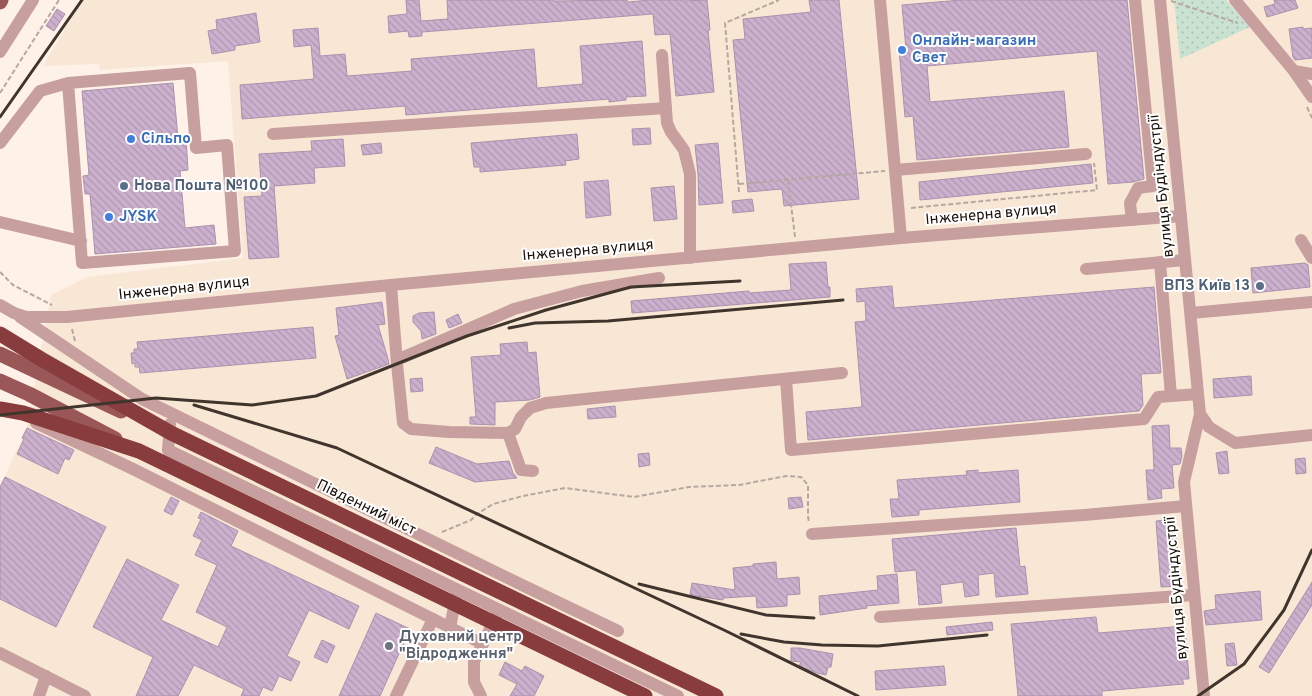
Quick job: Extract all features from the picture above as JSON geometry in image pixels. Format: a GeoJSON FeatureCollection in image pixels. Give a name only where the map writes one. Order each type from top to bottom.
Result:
{"type":"FeatureCollection","features":[{"type":"Feature","properties":{"kind":"highway"},"geometry":{"type":"LineString","coordinates":[[3,334],[171,433]]}},
{"type":"Feature","properties":{"kind":"highway"},"geometry":{"type":"LineString","coordinates":[[0,406],[138,451],[645,696]]}},
{"type":"Feature","properties":{"kind":"highway","name":"Південний міст"},"geometry":{"type":"LineString","coordinates":[[171,433],[716,696]]}},
{"type":"Feature","properties":{"kind":"main road","name":"Південний міст"},"geometry":{"type":"LineString","coordinates":[[0,354],[171,433]]}},
{"type":"Feature","properties":{"kind":"main road"},"geometry":{"type":"LineString","coordinates":[[0,381],[29,394],[138,451]]}},
{"type":"Feature","properties":{"kind":"street"},"geometry":{"type":"LineString","coordinates":[[0,52],[33,0]]}},
{"type":"Feature","properties":{"kind":"street"},"geometry":{"type":"LineString","coordinates":[[880,0],[901,238]]}},
{"type":"Feature","properties":{"kind":"street"},"geometry":{"type":"LineString","coordinates":[[1132,220],[1130,203],[1138,188],[1153,186],[1135,0]]}},
{"type":"Feature","properties":{"kind":"street","name":"вулиця Будіндустрії"},"geometry":{"type":"LineString","coordinates":[[1160,0],[1200,414],[1184,482],[1200,694]]}},
{"type":"Feature","properties":{"kind":"street"},"geometry":{"type":"LineString","coordinates":[[1235,0],[1294,70],[1312,97]]}},
{"type":"Feature","properties":{"kind":"street"},"geometry":{"type":"LineString","coordinates":[[662,55],[667,123],[684,150],[690,174],[690,258]]}},
{"type":"Feature","properties":{"kind":"street"},"geometry":{"type":"LineString","coordinates":[[1294,70],[1312,74]]}},
{"type":"Feature","properties":{"kind":"street"},"geometry":{"type":"LineString","coordinates":[[0,143],[40,91],[68,82],[190,73],[196,148],[227,146],[235,251],[82,263],[68,82]]}},
{"type":"Feature","properties":{"kind":"street"},"geometry":{"type":"LineString","coordinates":[[273,134],[666,108]]}},
{"type":"Feature","properties":{"kind":"street"},"geometry":{"type":"LineString","coordinates":[[895,170],[1086,154]]}},
{"type":"Feature","properties":{"kind":"street","name":"Інженерна вулиця"},"geometry":{"type":"LineString","coordinates":[[0,305],[14,313],[26,316],[67,317],[901,238],[1181,216]]}},
{"type":"Feature","properties":{"kind":"street"},"geometry":{"type":"LineString","coordinates":[[0,222],[81,241]]}},
{"type":"Feature","properties":{"kind":"street"},"geometry":{"type":"LineString","coordinates":[[1301,240],[1312,258]]}},
{"type":"Feature","properties":{"kind":"street"},"geometry":{"type":"LineString","coordinates":[[1086,269],[1185,260]]}},
{"type":"Feature","properties":{"kind":"street"},"geometry":{"type":"LineString","coordinates":[[1160,262],[1171,396]]}},
{"type":"Feature","properties":{"kind":"street"},"geometry":{"type":"LineString","coordinates":[[397,360],[514,309],[582,291],[659,278]]}},
{"type":"Feature","properties":{"kind":"street"},"geometry":{"type":"LineString","coordinates":[[391,285],[404,423],[411,429],[508,433],[515,429],[521,417],[530,408],[546,403],[842,373]]}},
{"type":"Feature","properties":{"kind":"street"},"geometry":{"type":"LineString","coordinates":[[1190,312],[1312,302]]}},
{"type":"Feature","properties":{"kind":"street"},"geometry":{"type":"LineString","coordinates":[[14,313],[142,399],[618,631]]}},
{"type":"Feature","properties":{"kind":"street"},"geometry":{"type":"LineString","coordinates":[[786,379],[791,450],[1144,419],[1158,397],[1198,394]]}},
{"type":"Feature","properties":{"kind":"street"},"geometry":{"type":"LineString","coordinates":[[0,406],[133,469],[483,644]]}},
{"type":"Feature","properties":{"kind":"street"},"geometry":{"type":"LineString","coordinates":[[171,414],[168,450],[678,696]]}},
{"type":"Feature","properties":{"kind":"street"},"geometry":{"type":"LineString","coordinates":[[1200,414],[1209,427],[1235,443],[1312,435]]}},
{"type":"Feature","properties":{"kind":"street"},"geometry":{"type":"LineString","coordinates":[[508,433],[521,470],[533,471]]}},
{"type":"Feature","properties":{"kind":"street"},"geometry":{"type":"LineString","coordinates":[[195,500],[201,466]]}},
{"type":"Feature","properties":{"kind":"street"},"geometry":{"type":"LineString","coordinates":[[812,534],[1074,516],[1186,506]]}},
{"type":"Feature","properties":{"kind":"street"},"geometry":{"type":"LineString","coordinates":[[450,628],[457,590]]}},
{"type":"Feature","properties":{"kind":"street"},"geometry":{"type":"LineString","coordinates":[[880,616],[1194,595]]}},
{"type":"Feature","properties":{"kind":"street"},"geometry":{"type":"LineString","coordinates":[[481,696],[474,682],[474,661],[500,610]]}},
{"type":"Feature","properties":{"kind":"street"},"geometry":{"type":"LineString","coordinates":[[396,696],[433,619]]}},
{"type":"Feature","properties":{"kind":"street"},"geometry":{"type":"LineString","coordinates":[[0,653],[85,696]]}},
{"type":"Feature","properties":{"kind":"street"},"geometry":{"type":"LineString","coordinates":[[38,696],[46,676]]}},
{"type":"Feature","properties":{"kind":"path"},"geometry":{"type":"LineString","coordinates":[[0,93],[59,0]]}},
{"type":"Feature","properties":{"kind":"path"},"geometry":{"type":"LineString","coordinates":[[739,192],[725,24],[779,0]]}},
{"type":"Feature","properties":{"kind":"path"},"geometry":{"type":"LineString","coordinates":[[1169,0],[1260,30]]}},
{"type":"Feature","properties":{"kind":"path"},"geometry":{"type":"LineString","coordinates":[[898,209],[1097,190],[1094,162],[1086,154]]}},
{"type":"Feature","properties":{"kind":"path"},"geometry":{"type":"LineString","coordinates":[[739,184],[895,170]]}},
{"type":"Feature","properties":{"kind":"path"},"geometry":{"type":"LineString","coordinates":[[788,180],[795,242]]}},
{"type":"Feature","properties":{"kind":"path"},"geometry":{"type":"LineString","coordinates":[[0,272],[13,285]]}},
{"type":"Feature","properties":{"kind":"path"},"geometry":{"type":"LineString","coordinates":[[441,533],[471,520],[493,504],[565,488],[634,497],[689,488],[739,485],[786,476],[802,477],[808,485],[808,516],[812,534]]}},
{"type":"Feature","properties":{"kind":"shaded area"},"geometry":{"type":"Polygon","coordinates":[[[82,0],[1312,0],[1312,696],[0,696],[0,487],[27,428],[51,295],[87,277],[243,258],[228,61],[100,70],[99,64],[43,66],[82,0]]]}},
{"type":"Feature","properties":{"kind":"green space"},"geometry":{"type":"Polygon","coordinates":[[[1174,0],[1226,0],[1250,27],[1180,59],[1174,0]]]}},
{"type":"Feature","properties":{"kind":"building"},"geometry":{"type":"Polygon","coordinates":[[[406,0],[419,0],[421,21],[448,19],[447,0],[627,0],[628,2],[707,0],[714,92],[676,96],[670,34],[655,35],[653,14],[422,32],[422,36],[409,37],[408,31],[389,33],[388,16],[407,14],[406,0]]]}},
{"type":"Feature","properties":{"kind":"building"},"geometry":{"type":"Polygon","coordinates":[[[809,0],[839,0],[859,199],[784,206],[782,189],[748,192],[733,40],[745,39],[743,19],[811,12],[809,0]]]}},
{"type":"Feature","properties":{"kind":"building"},"geometry":{"type":"Polygon","coordinates":[[[961,0],[1127,0],[1144,179],[1108,184],[1097,51],[927,66],[930,102],[1064,91],[1069,147],[917,160],[913,116],[905,117],[899,49],[906,49],[902,5],[961,0]]]}},
{"type":"Feature","properties":{"kind":"building"},"geometry":{"type":"Polygon","coordinates":[[[1274,0],[1295,0],[1298,8],[1267,17],[1264,7],[1275,4],[1274,0]]]}},
{"type":"Feature","properties":{"kind":"building"},"geometry":{"type":"Polygon","coordinates":[[[57,9],[65,14],[54,31],[46,26],[57,9]]]}},
{"type":"Feature","properties":{"kind":"building"},"geometry":{"type":"Polygon","coordinates":[[[256,13],[260,42],[235,46],[235,50],[212,54],[208,31],[217,29],[216,20],[256,13]]]}},
{"type":"Feature","properties":{"kind":"building"},"geometry":{"type":"Polygon","coordinates":[[[1303,27],[1303,29],[1312,28],[1312,58],[1295,60],[1289,29],[1303,27]]]}},
{"type":"Feature","properties":{"kind":"building"},"geometry":{"type":"Polygon","coordinates":[[[318,28],[320,56],[345,54],[347,76],[412,71],[411,59],[534,49],[537,88],[583,84],[580,46],[642,41],[646,96],[626,97],[626,100],[609,102],[609,99],[406,115],[405,106],[242,119],[240,85],[314,79],[311,45],[294,47],[293,30],[318,28]]]}},
{"type":"Feature","properties":{"kind":"building"},"geometry":{"type":"Polygon","coordinates":[[[173,83],[178,138],[186,138],[188,170],[180,171],[185,228],[214,225],[216,244],[95,254],[90,194],[85,194],[83,176],[89,175],[82,91],[173,83]]]}},
{"type":"Feature","properties":{"kind":"building"},"geometry":{"type":"Polygon","coordinates":[[[650,128],[651,144],[633,145],[632,129],[650,128]]]}},
{"type":"Feature","properties":{"kind":"building"},"geometry":{"type":"Polygon","coordinates":[[[577,134],[579,159],[565,161],[566,165],[480,172],[480,167],[474,167],[471,143],[577,134]]]}},
{"type":"Feature","properties":{"kind":"building"},"geometry":{"type":"Polygon","coordinates":[[[343,139],[345,166],[314,168],[315,183],[274,186],[279,257],[249,259],[244,197],[262,196],[259,154],[312,151],[311,141],[343,139]]]}},
{"type":"Feature","properties":{"kind":"building"},"geometry":{"type":"Polygon","coordinates":[[[381,143],[382,153],[363,155],[361,145],[381,143]]]}},
{"type":"Feature","properties":{"kind":"building"},"geometry":{"type":"Polygon","coordinates":[[[718,143],[723,203],[699,205],[695,145],[718,143]]]}},
{"type":"Feature","properties":{"kind":"building"},"geometry":{"type":"Polygon","coordinates":[[[1091,164],[1093,183],[920,200],[919,182],[1091,164]]]}},
{"type":"Feature","properties":{"kind":"building"},"geometry":{"type":"Polygon","coordinates":[[[608,180],[611,215],[586,218],[584,182],[608,180]]]}},
{"type":"Feature","properties":{"kind":"building"},"geometry":{"type":"Polygon","coordinates":[[[674,186],[677,219],[654,221],[651,188],[674,186]]]}},
{"type":"Feature","properties":{"kind":"building"},"geometry":{"type":"Polygon","coordinates":[[[752,199],[754,211],[733,213],[732,201],[752,199]]]}},
{"type":"Feature","properties":{"kind":"building"},"geometry":{"type":"Polygon","coordinates":[[[826,262],[830,297],[632,313],[631,301],[749,291],[749,293],[791,290],[789,264],[826,262]]]}},
{"type":"Feature","properties":{"kind":"building"},"geometry":{"type":"Polygon","coordinates":[[[1305,263],[1308,265],[1310,287],[1253,293],[1251,268],[1305,263]]]}},
{"type":"Feature","properties":{"kind":"building"},"geometry":{"type":"Polygon","coordinates":[[[892,286],[894,308],[1154,287],[1161,373],[1141,374],[1143,405],[1139,411],[808,440],[806,412],[862,407],[855,322],[866,321],[865,301],[857,302],[856,289],[892,286]]]}},
{"type":"Feature","properties":{"kind":"building"},"geometry":{"type":"Polygon","coordinates":[[[382,302],[385,324],[378,325],[389,364],[347,379],[335,336],[339,335],[336,308],[382,302]]]}},
{"type":"Feature","properties":{"kind":"building"},"geometry":{"type":"Polygon","coordinates":[[[434,312],[436,334],[422,339],[421,331],[413,322],[413,316],[419,313],[434,312]]]}},
{"type":"Feature","properties":{"kind":"building"},"geometry":{"type":"Polygon","coordinates":[[[458,314],[462,323],[449,328],[446,320],[458,314]]]}},
{"type":"Feature","properties":{"kind":"building"},"geometry":{"type":"Polygon","coordinates":[[[313,327],[316,358],[140,373],[139,367],[135,367],[135,363],[132,364],[131,353],[134,353],[134,349],[138,349],[137,342],[313,327]]]}},
{"type":"Feature","properties":{"kind":"building"},"geometry":{"type":"Polygon","coordinates":[[[527,342],[528,353],[536,352],[540,397],[530,400],[495,402],[495,425],[470,424],[470,417],[476,417],[471,357],[501,355],[500,344],[527,342]]]}},
{"type":"Feature","properties":{"kind":"building"},"geometry":{"type":"Polygon","coordinates":[[[1251,376],[1252,395],[1214,398],[1213,379],[1251,376]]]}},
{"type":"Feature","properties":{"kind":"building"},"geometry":{"type":"Polygon","coordinates":[[[422,378],[423,391],[411,392],[410,379],[422,378]]]}},
{"type":"Feature","properties":{"kind":"building"},"geometry":{"type":"Polygon","coordinates":[[[615,406],[616,417],[588,419],[587,409],[615,406]]]}},
{"type":"Feature","properties":{"kind":"building"},"geometry":{"type":"Polygon","coordinates":[[[1169,425],[1170,448],[1181,448],[1182,456],[1180,464],[1172,465],[1174,488],[1161,489],[1162,498],[1148,500],[1146,470],[1154,470],[1152,426],[1169,425]]]}},
{"type":"Feature","properties":{"kind":"building"},"geometry":{"type":"Polygon","coordinates":[[[27,428],[74,450],[69,460],[65,458],[58,474],[17,454],[27,428]]]}},
{"type":"Feature","properties":{"kind":"building"},"geometry":{"type":"Polygon","coordinates":[[[436,447],[477,464],[509,461],[517,478],[475,482],[429,463],[436,447]]]}},
{"type":"Feature","properties":{"kind":"building"},"geometry":{"type":"Polygon","coordinates":[[[1227,451],[1229,473],[1219,474],[1216,453],[1227,451]]]}},
{"type":"Feature","properties":{"kind":"building"},"geometry":{"type":"Polygon","coordinates":[[[649,453],[650,465],[639,467],[638,454],[649,453]]]}},
{"type":"Feature","properties":{"kind":"building"},"geometry":{"type":"Polygon","coordinates":[[[1305,458],[1306,473],[1296,474],[1295,459],[1305,458]]]}},
{"type":"Feature","properties":{"kind":"building"},"geometry":{"type":"Polygon","coordinates":[[[978,470],[978,473],[1018,470],[1020,502],[919,510],[919,515],[892,517],[890,499],[899,499],[897,480],[967,475],[966,471],[978,470]]]}},
{"type":"Feature","properties":{"kind":"building"},"geometry":{"type":"Polygon","coordinates":[[[5,477],[106,527],[56,627],[0,599],[0,487],[5,477]]]}},
{"type":"Feature","properties":{"kind":"building"},"geometry":{"type":"Polygon","coordinates":[[[171,497],[179,501],[172,515],[164,511],[171,497]]]}},
{"type":"Feature","properties":{"kind":"building"},"geometry":{"type":"Polygon","coordinates":[[[801,497],[803,507],[789,509],[788,498],[801,497]]]}},
{"type":"Feature","properties":{"kind":"building"},"geometry":{"type":"Polygon","coordinates":[[[201,512],[238,531],[231,546],[359,606],[349,629],[309,610],[287,656],[300,662],[291,681],[279,676],[272,691],[263,687],[259,696],[241,696],[244,689],[194,665],[178,696],[136,696],[153,657],[93,627],[127,559],[179,585],[161,620],[218,647],[227,627],[196,612],[217,565],[195,555],[202,540],[193,536],[201,519],[198,518],[201,512]]]}},
{"type":"Feature","properties":{"kind":"building"},"geometry":{"type":"Polygon","coordinates":[[[1175,519],[1180,586],[1161,587],[1156,521],[1175,519]]]}},
{"type":"Feature","properties":{"kind":"building"},"geometry":{"type":"Polygon","coordinates":[[[1016,528],[1020,567],[1025,566],[1028,594],[996,597],[994,573],[978,575],[979,595],[965,597],[963,582],[940,585],[942,603],[919,605],[916,570],[895,572],[892,539],[1016,528]]]}},
{"type":"Feature","properties":{"kind":"building"},"geometry":{"type":"Polygon","coordinates":[[[776,562],[777,579],[799,577],[800,594],[787,595],[787,606],[757,608],[756,596],[723,598],[723,600],[690,595],[692,583],[735,590],[733,568],[776,562]]]}},
{"type":"Feature","properties":{"kind":"building"},"geometry":{"type":"Polygon","coordinates":[[[897,574],[899,603],[866,606],[867,608],[820,615],[819,596],[878,590],[877,576],[897,574]]]}},
{"type":"Feature","properties":{"kind":"building"},"geometry":{"type":"Polygon","coordinates":[[[1312,582],[1312,605],[1269,673],[1259,667],[1312,582]]]}},
{"type":"Feature","properties":{"kind":"building"},"geometry":{"type":"Polygon","coordinates":[[[1260,591],[1262,620],[1206,625],[1204,611],[1216,609],[1215,595],[1260,591]]]}},
{"type":"Feature","properties":{"kind":"building"},"geometry":{"type":"Polygon","coordinates":[[[376,613],[410,629],[380,696],[339,696],[376,613]]]}},
{"type":"Feature","properties":{"kind":"building"},"geometry":{"type":"Polygon","coordinates":[[[1096,617],[1098,633],[1185,626],[1189,679],[1182,679],[1184,684],[1102,691],[1102,696],[1018,696],[1011,624],[1096,617]]]}},
{"type":"Feature","properties":{"kind":"building"},"geometry":{"type":"Polygon","coordinates":[[[992,622],[993,630],[947,635],[946,627],[992,622]]]}},
{"type":"Feature","properties":{"kind":"building"},"geometry":{"type":"Polygon","coordinates":[[[322,640],[335,646],[327,663],[314,657],[322,640]]]}},
{"type":"Feature","properties":{"kind":"building"},"geometry":{"type":"Polygon","coordinates":[[[1234,643],[1237,665],[1227,666],[1225,644],[1234,643]]]}},
{"type":"Feature","properties":{"kind":"building"},"geometry":{"type":"Polygon","coordinates":[[[791,648],[833,654],[831,667],[828,667],[826,675],[799,666],[801,662],[791,661],[791,648]]]}},
{"type":"Feature","properties":{"kind":"building"},"geometry":{"type":"Polygon","coordinates":[[[505,662],[522,671],[525,666],[544,676],[534,696],[510,696],[517,684],[499,675],[505,662]]]}},
{"type":"Feature","properties":{"kind":"building"},"geometry":{"type":"Polygon","coordinates":[[[944,666],[946,685],[876,690],[875,671],[944,666]]]}},
{"type":"Feature","properties":{"kind":"railway"},"geometry":{"type":"LineString","coordinates":[[0,117],[82,0]]}},
{"type":"Feature","properties":{"kind":"railway"},"geometry":{"type":"LineString","coordinates":[[0,415],[156,398],[252,405],[316,396],[467,336],[546,310],[631,287],[740,281]]}},
{"type":"Feature","properties":{"kind":"railway"},"geometry":{"type":"LineString","coordinates":[[509,328],[535,323],[608,321],[843,300]]}},
{"type":"Feature","properties":{"kind":"railway"},"geometry":{"type":"LineString","coordinates":[[194,405],[337,448],[726,631],[858,696]]}},
{"type":"Feature","properties":{"kind":"railway"},"geometry":{"type":"LineString","coordinates":[[1198,696],[1244,664],[1284,610],[1312,550]]}},
{"type":"Feature","properties":{"kind":"railway"},"geometry":{"type":"LineString","coordinates":[[639,584],[766,615],[814,618]]}},
{"type":"Feature","properties":{"kind":"railway"},"geometry":{"type":"LineString","coordinates":[[741,634],[784,642],[878,646],[987,635]]}},
{"type":"Feature","properties":{"kind":"place","name":"Онлайн-магазин Свет"},"geometry":{"type":"Point","coordinates":[902,50]}},
{"type":"Feature","properties":{"kind":"place","name":"Сільпо"},"geometry":{"type":"Point","coordinates":[131,139]}},
{"type":"Feature","properties":{"kind":"place","name":"Нова Пошта №100"},"geometry":{"type":"Point","coordinates":[124,186]}},
{"type":"Feature","properties":{"kind":"place","name":"JYSK"},"geometry":{"type":"Point","coordinates":[109,217]}},
{"type":"Feature","properties":{"kind":"place","name":"ВПЗ Київ 13"},"geometry":{"type":"Point","coordinates":[1260,286]}},
{"type":"Feature","properties":{"kind":"place","name":"Духовний центр \"Відродження\""},"geometry":{"type":"Point","coordinates":[389,646]}}]}
